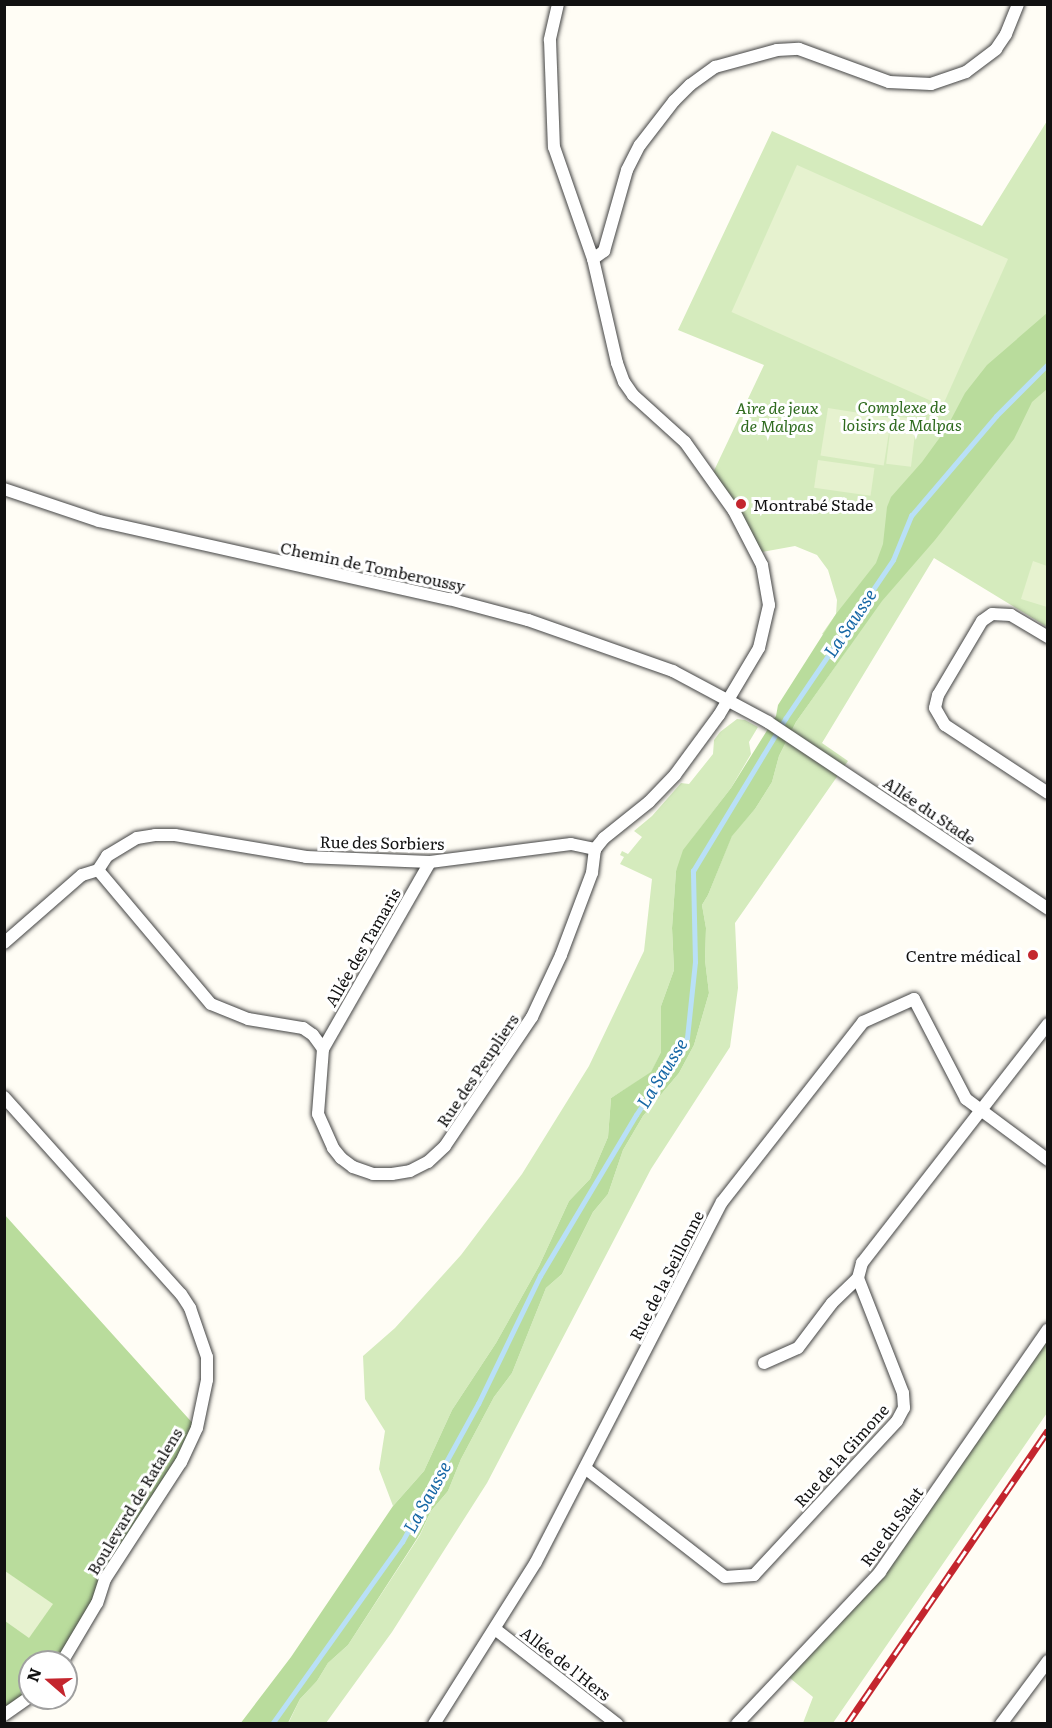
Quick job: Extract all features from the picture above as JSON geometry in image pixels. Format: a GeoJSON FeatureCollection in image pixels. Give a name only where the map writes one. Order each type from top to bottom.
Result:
{"type":"FeatureCollection","features":[{"type":"Feature","properties":{"kind":"street"},"geometry":{"type":"LineString","coordinates":[[558,4],[550,40],[554,147],[593,259],[617,363],[624,382],[647,409],[690,449],[734,511],[762,565],[769,605],[759,648],[719,715],[675,775],[649,802],[604,838],[595,849]]}},
{"type":"Feature","properties":{"kind":"street"},"geometry":{"type":"LineString","coordinates":[[593,259],[604,251],[627,170],[640,145],[674,101],[690,85],[715,67],[777,50],[799,49],[889,82],[931,84],[966,72],[996,49],[1006,34],[1018,4]]}},
{"type":"Feature","properties":{"kind":"street","name":"Chemin de Tomberoussy"},"geometry":{"type":"LineString","coordinates":[[4,489],[99,521],[449,599],[528,620],[618,650],[673,672],[728,698]]}},
{"type":"Feature","properties":{"kind":"street"},"geometry":{"type":"LineString","coordinates":[[1047,637],[1011,615],[992,614],[982,621],[938,695],[935,708],[945,725],[1047,793]]}},
{"type":"Feature","properties":{"kind":"street","name":"Allée du Stade"},"geometry":{"type":"LineString","coordinates":[[728,698],[771,724],[1047,909]]}},
{"type":"Feature","properties":{"kind":"street","name":"Rue des Sorbiers"},"geometry":{"type":"LineString","coordinates":[[4,943],[82,875],[98,870],[107,856],[123,844],[155,835],[175,835],[306,857],[430,862],[571,844],[595,849]]}},
{"type":"Feature","properties":{"kind":"street","name":"Rue des Peupliers"},"geometry":{"type":"LineString","coordinates":[[323,1048],[318,1114],[323,1131],[341,1158],[373,1174],[410,1171],[428,1162],[461,1126],[532,1017],[577,914],[592,873],[595,849]]}},
{"type":"Feature","properties":{"kind":"street","name":"Allée des Tamaris"},"geometry":{"type":"LineString","coordinates":[[323,1048],[430,862]]}},
{"type":"Feature","properties":{"kind":"street"},"geometry":{"type":"LineString","coordinates":[[98,870],[211,1004],[248,1019],[303,1028],[323,1048]]}},
{"type":"Feature","properties":{"kind":"street","name":"Rue de la Seillonne"},"geometry":{"type":"LineString","coordinates":[[434,1724],[536,1562],[722,1202],[863,1022],[914,999],[966,1099],[981,1109]]}},
{"type":"Feature","properties":{"kind":"street"},"geometry":{"type":"LineString","coordinates":[[764,1363],[798,1348],[832,1303],[858,1278],[862,1263],[1047,1024]]}},
{"type":"Feature","properties":{"kind":"street","name":"Boulevard de Ratalens"},"geometry":{"type":"LineString","coordinates":[[4,1097],[181,1294],[190,1308],[207,1357],[207,1380],[197,1428],[181,1462],[105,1579],[98,1602],[69,1650]]}},
{"type":"Feature","properties":{"kind":"street"},"geometry":{"type":"LineString","coordinates":[[981,1109],[1047,1160]]}},
{"type":"Feature","properties":{"kind":"street","name":"Rue de la Gimone"},"geometry":{"type":"LineString","coordinates":[[585,1468],[725,1577],[754,1575],[897,1421],[904,1408],[903,1393],[858,1278]]}},
{"type":"Feature","properties":{"kind":"street","name":"Rue du Salat"},"geometry":{"type":"LineString","coordinates":[[737,1724],[886,1565],[1047,1329]]}},
{"type":"Feature","properties":{"kind":"street","name":"Allée de l'Hers"},"geometry":{"type":"LineString","coordinates":[[495,1629],[616,1724]]}},
{"type":"Feature","properties":{"kind":"street"},"geometry":{"type":"LineString","coordinates":[[1001,1724],[1047,1661]]}},
{"type":"Feature","properties":{"kind":"street"},"geometry":{"type":"LineString","coordinates":[[4,1715],[18,1705]]}},
{"type":"Feature","properties":{"kind":"green space","name":"Complexe de loisirs de Malpas"},"geometry":{"type":"Polygon","coordinates":[[[1047,121],[1047,627],[934,558],[822,743],[848,761],[735,923],[738,988],[730,1047],[651,1169],[487,1483],[392,1632],[326,1723],[288,1724],[300,1699],[317,1681],[328,1663],[348,1645],[420,1535],[431,1511],[448,1491],[461,1459],[494,1397],[512,1373],[546,1288],[562,1274],[593,1212],[608,1194],[623,1150],[643,1116],[679,1073],[694,1045],[709,993],[705,960],[706,928],[702,905],[732,835],[755,809],[772,782],[779,756],[796,722],[849,647],[822,634],[836,614],[837,600],[828,570],[817,555],[795,546],[757,553],[711,477],[764,365],[678,330],[772,131],[982,226],[1047,121]]]}},
{"type":"Feature","properties":{"kind":"green space"},"geometry":{"type":"Polygon","coordinates":[[[797,165],[1008,259],[943,406],[732,312],[797,165]]]}},
{"type":"Feature","properties":{"kind":"green space"},"geometry":{"type":"Polygon","coordinates":[[[1047,313],[1047,389],[1032,402],[1014,439],[935,540],[882,601],[796,722],[779,756],[772,782],[755,809],[732,836],[702,905],[706,928],[705,960],[709,993],[694,1045],[679,1073],[643,1116],[623,1150],[608,1194],[593,1212],[562,1274],[546,1288],[512,1373],[494,1397],[461,1459],[448,1491],[431,1511],[420,1534],[348,1645],[328,1663],[317,1681],[300,1699],[288,1723],[240,1724],[291,1657],[393,1506],[424,1471],[452,1410],[496,1343],[539,1266],[569,1201],[590,1179],[608,1137],[611,1098],[651,1072],[661,1052],[661,1006],[674,970],[672,928],[676,871],[683,850],[731,788],[776,716],[778,705],[836,614],[876,563],[883,544],[887,507],[891,497],[922,462],[946,429],[965,393],[987,365],[1047,313]]]}},
{"type":"Feature","properties":{"kind":"green space"},"geometry":{"type":"Polygon","coordinates":[[[828,408],[891,418],[884,465],[820,455],[828,408]]]}},
{"type":"Feature","properties":{"kind":"green space"},"geometry":{"type":"Polygon","coordinates":[[[892,416],[917,419],[911,467],[886,464],[892,416]]]}},
{"type":"Feature","properties":{"kind":"green space"},"geometry":{"type":"Polygon","coordinates":[[[818,460],[874,468],[871,496],[814,488],[818,460]]]}},
{"type":"Feature","properties":{"kind":"green space"},"geometry":{"type":"Polygon","coordinates":[[[1033,561],[1047,566],[1047,607],[1021,599],[1033,561]]]}},
{"type":"Feature","properties":{"kind":"green space"},"geometry":{"type":"Polygon","coordinates":[[[737,719],[745,720],[758,727],[749,742],[751,754],[731,788],[695,835],[676,871],[672,928],[674,970],[661,1006],[661,1052],[651,1073],[611,1098],[608,1137],[590,1179],[569,1201],[539,1266],[496,1343],[452,1410],[424,1471],[393,1506],[379,1469],[385,1431],[365,1399],[363,1356],[395,1328],[461,1255],[522,1174],[589,1066],[644,951],[652,879],[620,864],[624,857],[620,855],[622,851],[628,854],[642,837],[634,831],[652,816],[681,783],[689,784],[713,754],[714,740],[720,732],[737,719]]]}},
{"type":"Feature","properties":{"kind":"green space"},"geometry":{"type":"Polygon","coordinates":[[[4,1214],[197,1428],[69,1650],[18,1650],[18,1705],[4,1715],[4,1214]]]}},
{"type":"Feature","properties":{"kind":"green space"},"geometry":{"type":"Polygon","coordinates":[[[1047,1329],[1047,1413],[833,1723],[803,1723],[813,1697],[785,1674],[880,1572],[1047,1329]]]}},
{"type":"Feature","properties":{"kind":"green space"},"geometry":{"type":"Polygon","coordinates":[[[5,1571],[53,1604],[29,1638],[5,1621],[5,1571]]]}},
{"type":"Feature","properties":{"kind":"waterway","name":"La Sausse"},"geometry":{"type":"LineString","coordinates":[[272,1724],[402,1542],[478,1404],[540,1276],[636,1115],[687,1038],[695,962],[693,871],[785,719],[893,560],[911,516],[996,416],[1048,364]]}},
{"type":"Feature","properties":{"kind":"railway"},"geometry":{"type":"LineString","coordinates":[[847,1724],[1048,1430]]}},
{"type":"Feature","properties":{"kind":"place","name":"Montrabé Stade"},"geometry":{"type":"Point","coordinates":[741,504]}},
{"type":"Feature","properties":{"kind":"place","name":"Centre médical"},"geometry":{"type":"Point","coordinates":[1033,955]}},
{"type":"Feature","properties":{"kind":"park label","name":"Aire de jeux de Malpas"},"geometry":{"type":"Point","coordinates":[777,416]}}]}
